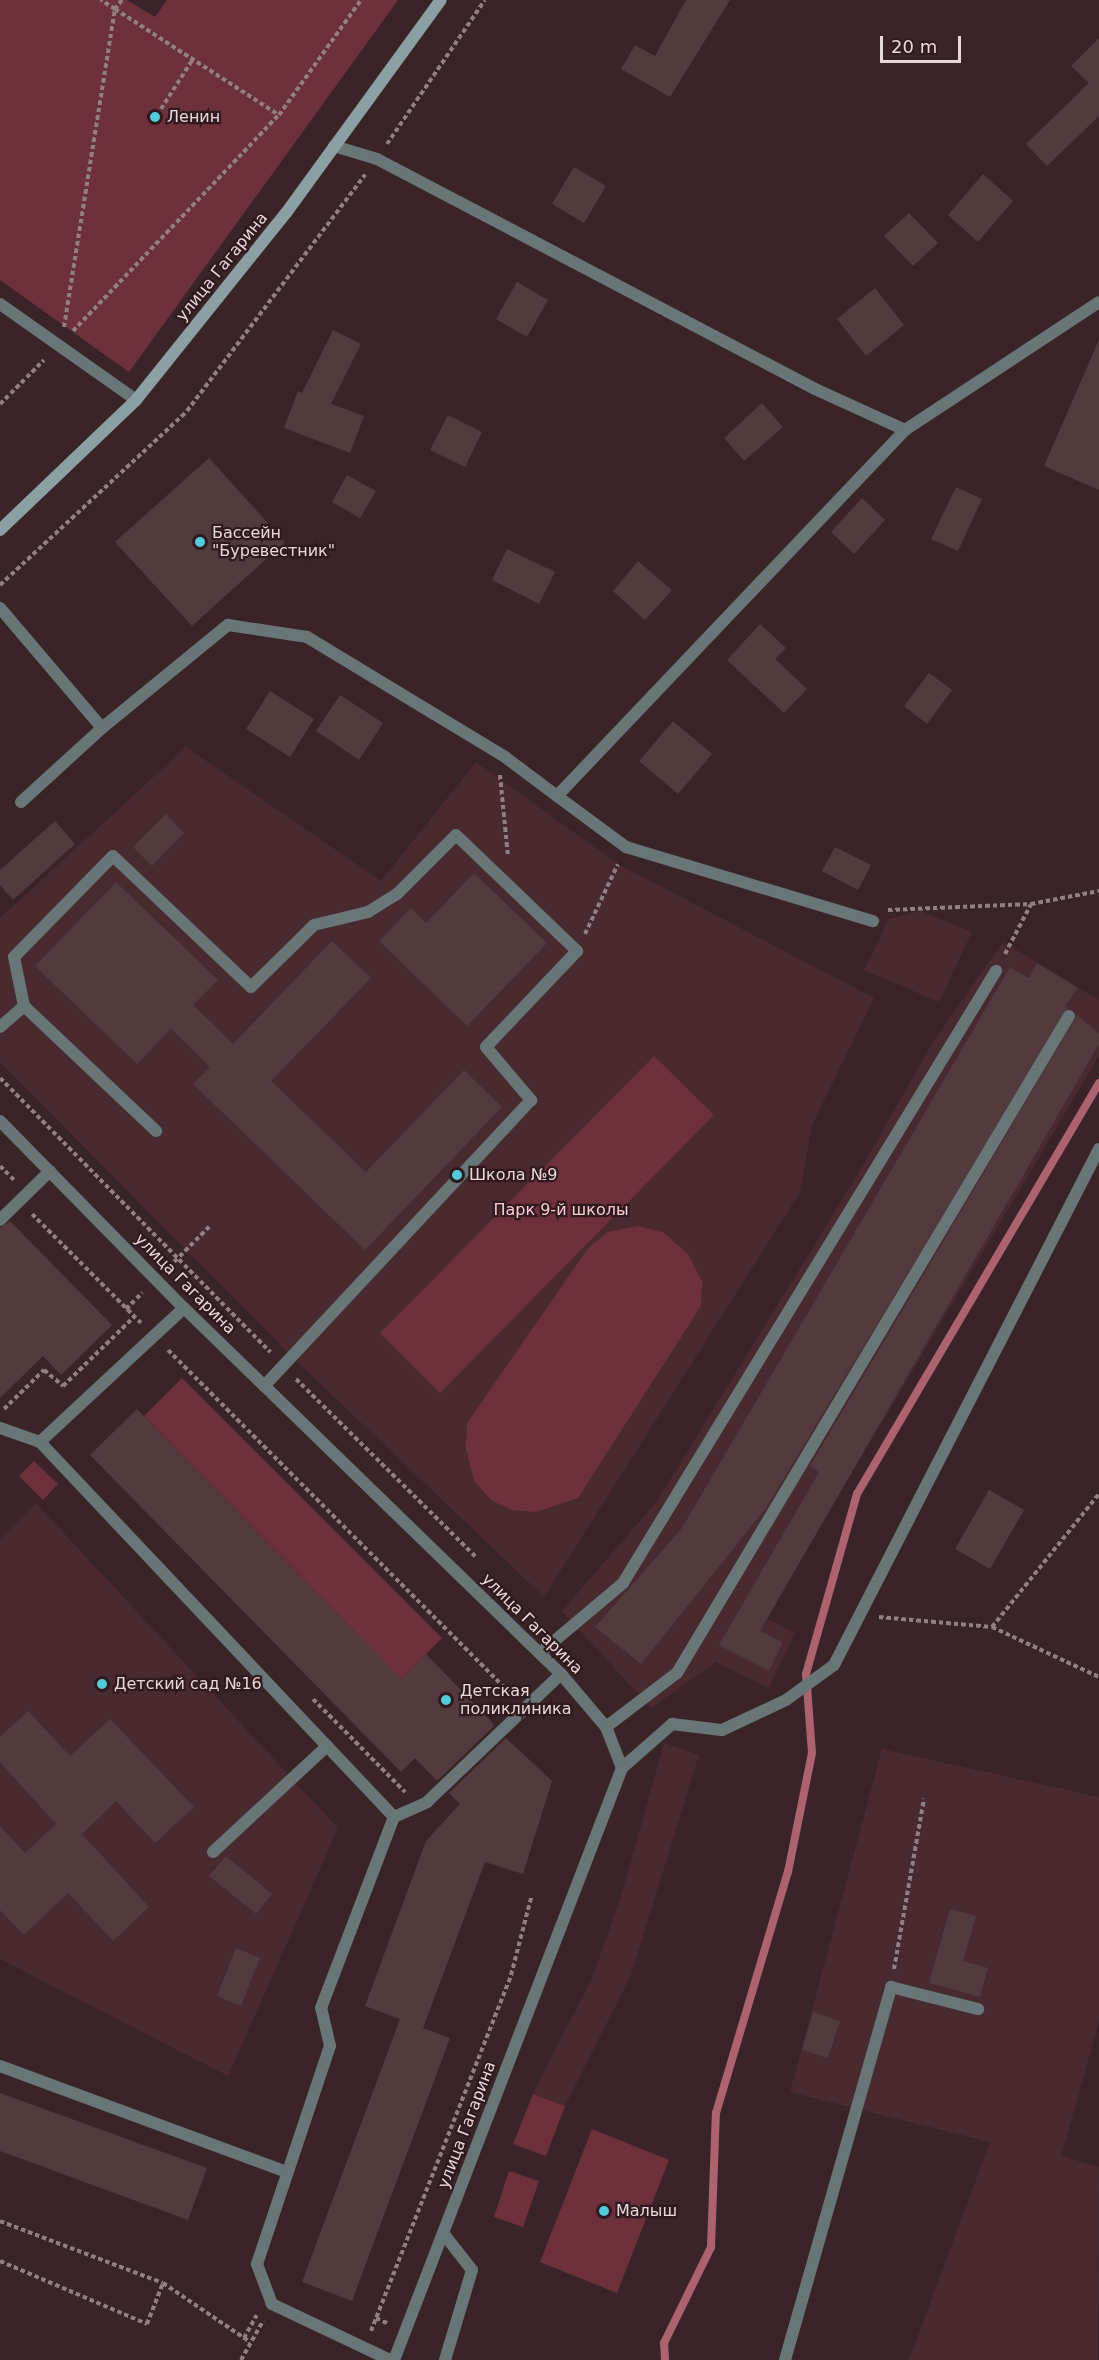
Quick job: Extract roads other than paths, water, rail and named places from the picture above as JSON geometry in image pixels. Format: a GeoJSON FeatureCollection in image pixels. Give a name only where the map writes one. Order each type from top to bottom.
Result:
{"type":"FeatureCollection","features":[{"type":"Feature","properties":{"kind":"main road","name":"улица Гагарина"},"geometry":{"type":"LineString","coordinates":[[0,530],[136,400],[334,146],[441,0]]}},
{"type":"Feature","properties":{"kind":"street"},"geometry":{"type":"LineString","coordinates":[[334,146],[377,159],[815,389],[905,430]]}},
{"type":"Feature","properties":{"kind":"street"},"geometry":{"type":"LineString","coordinates":[[557,796],[905,430],[1099,302]]}},
{"type":"Feature","properties":{"kind":"street"},"geometry":{"type":"LineString","coordinates":[[0,304],[61,343],[136,400]]}},
{"type":"Feature","properties":{"kind":"street"},"geometry":{"type":"LineString","coordinates":[[0,608],[102,728]]}},
{"type":"Feature","properties":{"kind":"street"},"geometry":{"type":"LineString","coordinates":[[21,802],[102,728],[228,625],[308,637],[505,757],[626,847],[873,921]]}},
{"type":"Feature","properties":{"kind":"street"},"geometry":{"type":"LineString","coordinates":[[156,1131],[24,1006],[14,957],[113,856],[251,987],[314,925],[368,912],[397,894],[456,835],[577,951],[486,1047],[531,1100],[264,1386]]}},
{"type":"Feature","properties":{"kind":"street"},"geometry":{"type":"LineString","coordinates":[[540,1653],[623,1582],[996,971]]}},
{"type":"Feature","properties":{"kind":"street"},"geometry":{"type":"LineString","coordinates":[[0,1027],[24,1006]]}},
{"type":"Feature","properties":{"kind":"street"},"geometry":{"type":"LineString","coordinates":[[606,1727],[677,1673],[1069,1016]]}},
{"type":"Feature","properties":{"kind":"street","name":"улица Гагарина"},"geometry":{"type":"LineString","coordinates":[[0,1121],[184,1308],[561,1674],[606,1727],[622,1768],[392,2360]]}},
{"type":"Feature","properties":{"kind":"street"},"geometry":{"type":"LineString","coordinates":[[622,1768],[672,1724],[722,1730],[786,1700],[834,1665],[863,1616],[1099,1149]]}},
{"type":"Feature","properties":{"kind":"street"},"geometry":{"type":"LineString","coordinates":[[0,1220],[50,1170]]}},
{"type":"Feature","properties":{"kind":"street"},"geometry":{"type":"LineString","coordinates":[[40,1442],[184,1308]]}},
{"type":"Feature","properties":{"kind":"street"},"geometry":{"type":"LineString","coordinates":[[0,1428],[40,1442],[394,1816]]}},
{"type":"Feature","properties":{"kind":"street"},"geometry":{"type":"LineString","coordinates":[[392,2360],[363,2349],[272,2304],[257,2264],[330,2046],[321,2008],[394,1816],[427,1802],[561,1674]]}},
{"type":"Feature","properties":{"kind":"street"},"geometry":{"type":"LineString","coordinates":[[213,1852],[327,1746]]}},
{"type":"Feature","properties":{"kind":"street"},"geometry":{"type":"LineString","coordinates":[[785,2360],[891,1987],[978,2009]]}},
{"type":"Feature","properties":{"kind":"street"},"geometry":{"type":"LineString","coordinates":[[0,2066],[287,2172]]}},
{"type":"Feature","properties":{"kind":"street"},"geometry":{"type":"LineString","coordinates":[[443,2233],[472,2270],[445,2360]]}},
{"type":"Feature","properties":{"kind":"waterway"},"geometry":{"type":"LineString","coordinates":[[665,2360],[664,2343],[711,2247],[716,2113],[788,1872],[812,1753],[806,1674],[857,1494],[1099,1083]]}},
{"type":"Feature","properties":{"kind":"place","name":"Ленин"},"geometry":{"type":"Point","coordinates":[155,117]}},
{"type":"Feature","properties":{"kind":"place","name":"Бассейн \"Буревестник\""},"geometry":{"type":"Point","coordinates":[200,542]}},
{"type":"Feature","properties":{"kind":"place","name":"Школа №9"},"geometry":{"type":"Point","coordinates":[457,1175]}},
{"type":"Feature","properties":{"kind":"place","name":"Детский сад №16"},"geometry":{"type":"Point","coordinates":[102,1684]}},
{"type":"Feature","properties":{"kind":"place","name":"Детская поликлиника"},"geometry":{"type":"Point","coordinates":[446,1700]}},
{"type":"Feature","properties":{"kind":"place","name":"Малыш"},"geometry":{"type":"Point","coordinates":[604,2211]}},
{"type":"Feature","properties":{"kind":"park label","name":"Парк 9-й школы"},"geometry":{"type":"Point","coordinates":[561,1210]}}]}
